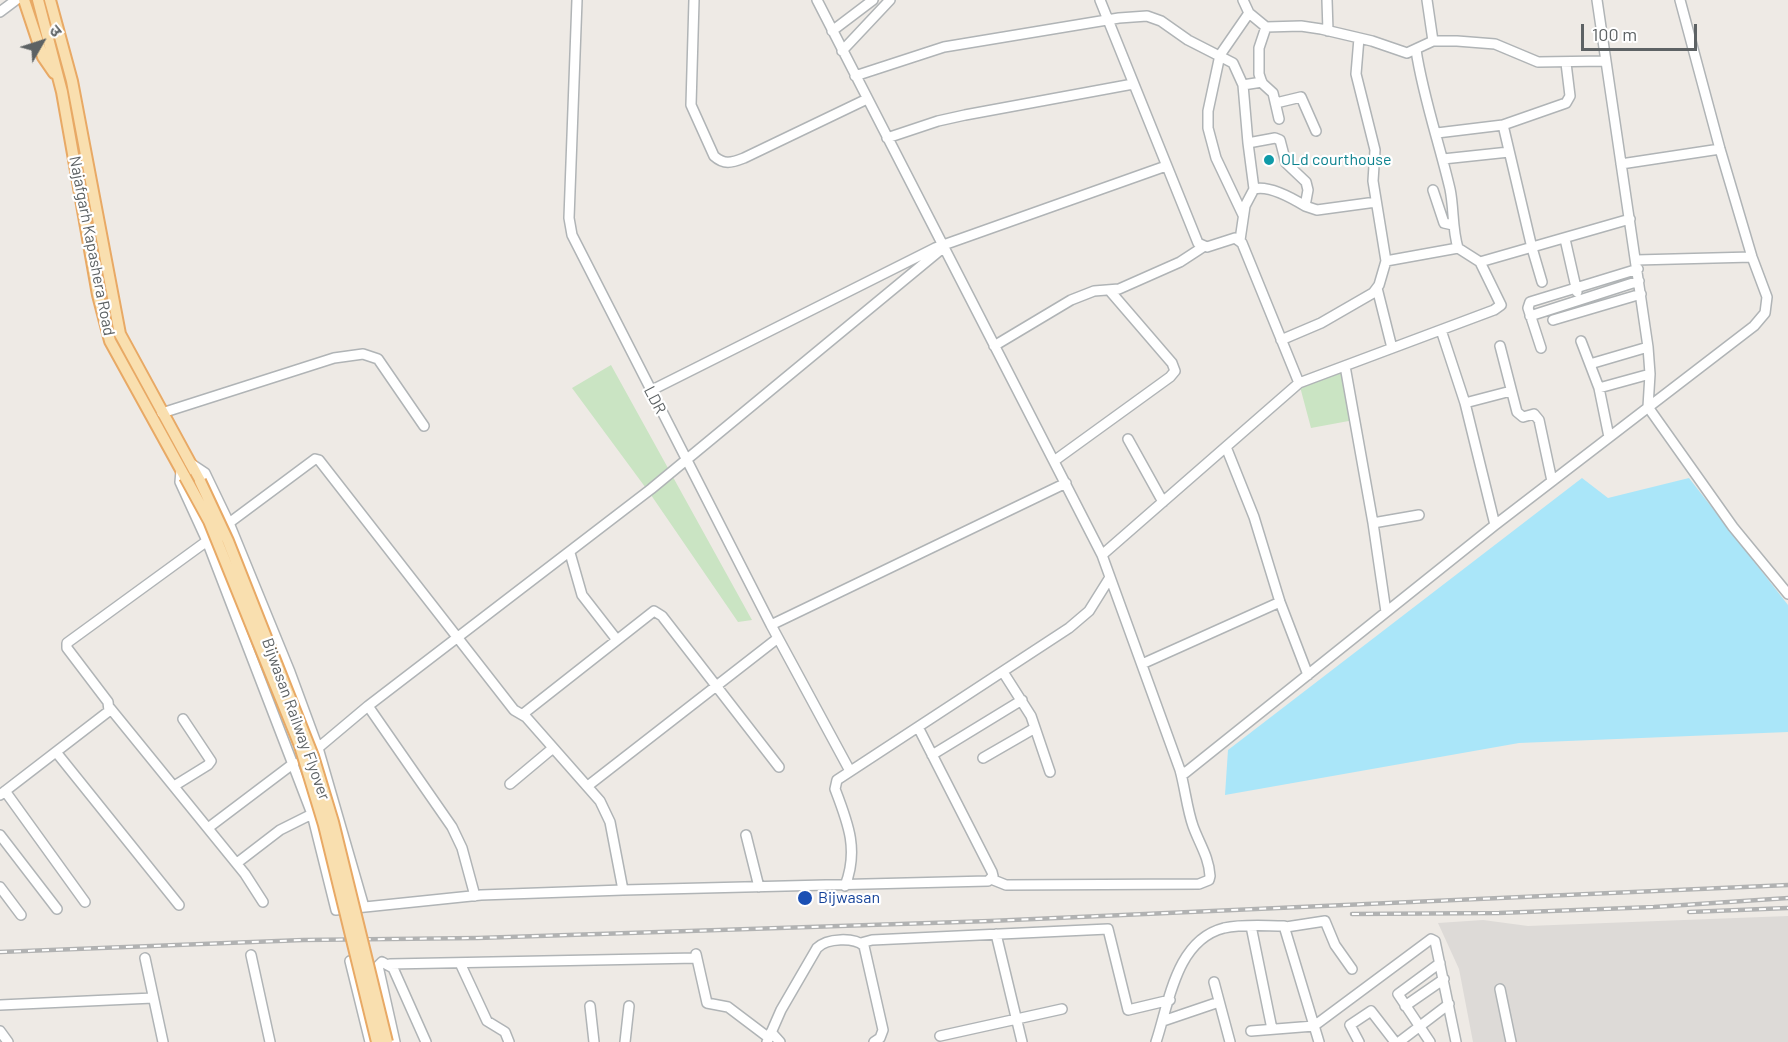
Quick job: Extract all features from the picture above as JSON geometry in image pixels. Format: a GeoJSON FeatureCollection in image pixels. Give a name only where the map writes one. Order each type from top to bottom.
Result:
{"type":"FeatureCollection","features":[{"type":"Feature","properties":{"kind":"main road"},"geometry":{"type":"LineString","coordinates":[[24,0],[43,57],[58,78]]}},
{"type":"Feature","properties":{"kind":"main road","name":"Najafgarh Kapashera Road"},"geometry":{"type":"LineString","coordinates":[[38,0],[58,78],[98,295],[115,354],[147,398],[186,470]]}},
{"type":"Feature","properties":{"kind":"main road"},"geometry":{"type":"LineString","coordinates":[[50,0],[72,81],[99,215],[116,318],[120,334],[147,398]]}},
{"type":"Feature","properties":{"kind":"main road","name":"Bijwasan Railway Flyover"},"geometry":{"type":"LineString","coordinates":[[147,398],[162,412],[209,521],[300,746],[324,825],[377,1042]]}},
{"type":"Feature","properties":{"kind":"main road","name":"Bijwasan Railway Flyover"},"geometry":{"type":"LineString","coordinates":[[186,470],[200,481],[228,541],[314,756],[333,822],[387,1042]]}},
{"type":"Feature","properties":{"kind":"street"},"geometry":{"type":"LineString","coordinates":[[0,12],[16,0]]}},
{"type":"Feature","properties":{"kind":"street","name":"LDR"},"geometry":{"type":"LineString","coordinates":[[577,0],[568,218],[570,230],[771,626],[850,771]]}},
{"type":"Feature","properties":{"kind":"street"},"geometry":{"type":"LineString","coordinates":[[694,0],[691,105],[714,156],[720,162],[728,164],[744,158],[867,99]]}},
{"type":"Feature","properties":{"kind":"street"},"geometry":{"type":"LineString","coordinates":[[364,907],[318,748],[230,523],[205,473],[186,470],[180,482],[207,541],[294,764],[312,814],[336,910],[475,896],[623,890],[845,886],[991,879],[1006,885],[1199,884],[1207,881],[1210,876],[1203,847],[1194,828],[1180,770],[1102,555],[817,0]]}},
{"type":"Feature","properties":{"kind":"street"},"geometry":{"type":"LineString","coordinates":[[832,31],[873,0]]}},
{"type":"Feature","properties":{"kind":"street"},"geometry":{"type":"LineString","coordinates":[[842,51],[890,0]]}},
{"type":"Feature","properties":{"kind":"street"},"geometry":{"type":"LineString","coordinates":[[1100,0],[1198,243],[1203,247]]}},
{"type":"Feature","properties":{"kind":"street"},"geometry":{"type":"LineString","coordinates":[[1243,0],[1249,13],[1266,27],[1301,26],[1359,38],[1402,52],[1416,50],[1432,41],[1487,43],[1538,62],[1605,61]]}},
{"type":"Feature","properties":{"kind":"street"},"geometry":{"type":"LineString","coordinates":[[1328,0],[1328,31]]}},
{"type":"Feature","properties":{"kind":"street"},"geometry":{"type":"LineString","coordinates":[[1427,0],[1432,41]]}},
{"type":"Feature","properties":{"kind":"street"},"geometry":{"type":"LineString","coordinates":[[1597,0],[1648,347],[1650,374],[1648,407],[1733,527],[1788,594]]}},
{"type":"Feature","properties":{"kind":"street"},"geometry":{"type":"LineString","coordinates":[[1180,770],[1185,773],[1190,770],[1495,525],[1754,327],[1765,313],[1767,297],[1752,257],[1720,148],[1680,0]]}},
{"type":"Feature","properties":{"kind":"street"},"geometry":{"type":"LineString","coordinates":[[1243,215],[1216,158],[1208,128],[1208,111],[1220,55],[1249,13]]}},
{"type":"Feature","properties":{"kind":"street"},"geometry":{"type":"LineString","coordinates":[[855,76],[944,47],[1108,21],[1153,17],[1194,43],[1220,55],[1237,68],[1243,85],[1254,189],[1243,215],[1240,240],[1299,383]]}},
{"type":"Feature","properties":{"kind":"street"},"geometry":{"type":"LineString","coordinates":[[1266,27],[1258,48],[1262,81],[1273,93],[1279,119]]}},
{"type":"Feature","properties":{"kind":"street"},"geometry":{"type":"LineString","coordinates":[[1359,38],[1356,74],[1375,150],[1373,181],[1386,261],[1377,288],[1392,348]]}},
{"type":"Feature","properties":{"kind":"street"},"geometry":{"type":"LineString","coordinates":[[1416,50],[1423,96],[1437,134],[1451,193],[1453,225],[1458,248]]}},
{"type":"Feature","properties":{"kind":"street"},"geometry":{"type":"LineString","coordinates":[[1437,134],[1503,125],[1569,100],[1566,63]]}},
{"type":"Feature","properties":{"kind":"street"},"geometry":{"type":"LineString","coordinates":[[1243,85],[1262,81]]}},
{"type":"Feature","properties":{"kind":"street"},"geometry":{"type":"LineString","coordinates":[[887,138],[956,117],[1133,84]]}},
{"type":"Feature","properties":{"kind":"street"},"geometry":{"type":"LineString","coordinates":[[1276,103],[1301,97],[1316,131]]}},
{"type":"Feature","properties":{"kind":"street"},"geometry":{"type":"LineString","coordinates":[[1503,125],[1542,282]]}},
{"type":"Feature","properties":{"kind":"street"},"geometry":{"type":"LineString","coordinates":[[1248,143],[1275,138],[1280,140],[1286,163],[1306,182],[1308,190],[1305,206]]}},
{"type":"Feature","properties":{"kind":"street"},"geometry":{"type":"LineString","coordinates":[[1621,164],[1720,148]]}},
{"type":"Feature","properties":{"kind":"street"},"geometry":{"type":"LineString","coordinates":[[1443,159],[1509,152]]}},
{"type":"Feature","properties":{"kind":"street"},"geometry":{"type":"LineString","coordinates":[[650,391],[935,248],[944,247],[1166,166]]}},
{"type":"Feature","properties":{"kind":"street"},"geometry":{"type":"LineString","coordinates":[[1254,189],[1263,188],[1288,196],[1317,210],[1376,202]]}},
{"type":"Feature","properties":{"kind":"street"},"geometry":{"type":"LineString","coordinates":[[1433,190],[1444,223],[1453,225]]}},
{"type":"Feature","properties":{"kind":"street"},"geometry":{"type":"LineString","coordinates":[[1480,262],[1630,219]]}},
{"type":"Feature","properties":{"kind":"street"},"geometry":{"type":"LineString","coordinates":[[994,346],[1071,300],[1094,291],[1110,291],[1180,262],[1203,247],[1229,238],[1240,240]]}},
{"type":"Feature","properties":{"kind":"street"},"geometry":{"type":"LineString","coordinates":[[1565,239],[1582,310]]}},
{"type":"Feature","properties":{"kind":"street"},"geometry":{"type":"LineString","coordinates":[[318,748],[368,706],[570,553],[687,460],[944,247]]}},
{"type":"Feature","properties":{"kind":"street"},"geometry":{"type":"LineString","coordinates":[[1102,555],[1299,383],[1494,310],[1501,305],[1480,262],[1458,248],[1386,261]]}},
{"type":"Feature","properties":{"kind":"street"},"geometry":{"type":"LineString","coordinates":[[1541,348],[1528,308],[1530,302],[1576,288],[1637,265],[1752,257]]}},
{"type":"Feature","properties":{"kind":"street"},"geometry":{"type":"LineString","coordinates":[[1530,316],[1639,281]]}},
{"type":"Feature","properties":{"kind":"street"},"geometry":{"type":"LineString","coordinates":[[1281,340],[1321,323],[1377,288]]}},
{"type":"Feature","properties":{"kind":"street"},"geometry":{"type":"LineString","coordinates":[[1054,460],[1170,377],[1175,371],[1172,363],[1110,291]]}},
{"type":"Feature","properties":{"kind":"street"},"geometry":{"type":"LineString","coordinates":[[1553,320],[1641,294]]}},
{"type":"Feature","properties":{"kind":"street"},"geometry":{"type":"LineString","coordinates":[[1441,330],[1465,403],[1495,525]]}},
{"type":"Feature","properties":{"kind":"street"},"geometry":{"type":"LineString","coordinates":[[1581,341],[1599,388],[1610,437]]}},
{"type":"Feature","properties":{"kind":"street"},"geometry":{"type":"LineString","coordinates":[[1500,346],[1519,415],[1534,414],[1539,420],[1552,481]]}},
{"type":"Feature","properties":{"kind":"street"},"geometry":{"type":"LineString","coordinates":[[1590,364],[1648,347]]}},
{"type":"Feature","properties":{"kind":"street"},"geometry":{"type":"LineString","coordinates":[[162,412],[334,358],[363,354],[378,359],[424,426]]}},
{"type":"Feature","properties":{"kind":"street"},"geometry":{"type":"LineString","coordinates":[[1345,366],[1373,523],[1386,612]]}},
{"type":"Feature","properties":{"kind":"street"},"geometry":{"type":"LineString","coordinates":[[1599,388],[1650,374]]}},
{"type":"Feature","properties":{"kind":"street"},"geometry":{"type":"LineString","coordinates":[[1465,403],[1511,391]]}},
{"type":"Feature","properties":{"kind":"street"},"geometry":{"type":"LineString","coordinates":[[1128,439],[1163,502]]}},
{"type":"Feature","properties":{"kind":"street"},"geometry":{"type":"LineString","coordinates":[[1226,447],[1254,517],[1280,602],[1308,675]]}},
{"type":"Feature","properties":{"kind":"street"},"geometry":{"type":"LineString","coordinates":[[230,523],[318,459],[514,710],[523,714],[589,785],[610,822],[623,890]]}},
{"type":"Feature","properties":{"kind":"street"},"geometry":{"type":"LineString","coordinates":[[771,626],[1066,483]]}},
{"type":"Feature","properties":{"kind":"street"},"geometry":{"type":"LineString","coordinates":[[1373,523],[1419,515]]}},
{"type":"Feature","properties":{"kind":"street"},"geometry":{"type":"LineString","coordinates":[[207,541],[66,644],[110,708],[256,886],[263,902]]}},
{"type":"Feature","properties":{"kind":"street"},"geometry":{"type":"LineString","coordinates":[[570,553],[579,589],[616,640]]}},
{"type":"Feature","properties":{"kind":"street"},"geometry":{"type":"LineString","coordinates":[[845,886],[850,874],[853,844],[835,784],[850,771],[1077,622],[1100,596],[1109,579]]}},
{"type":"Feature","properties":{"kind":"street"},"geometry":{"type":"LineString","coordinates":[[1142,664],[1280,602]]}},
{"type":"Feature","properties":{"kind":"street"},"geometry":{"type":"LineString","coordinates":[[523,714],[651,611],[658,612],[717,684],[779,767]]}},
{"type":"Feature","properties":{"kind":"street"},"geometry":{"type":"LineString","coordinates":[[589,785],[778,638]]}},
{"type":"Feature","properties":{"kind":"street"},"geometry":{"type":"LineString","coordinates":[[1003,672],[1022,699],[1050,772]]}},
{"type":"Feature","properties":{"kind":"street"},"geometry":{"type":"LineString","coordinates":[[932,755],[1022,699]]}},
{"type":"Feature","properties":{"kind":"street"},"geometry":{"type":"LineString","coordinates":[[368,706],[452,826],[462,848],[475,896]]}},
{"type":"Feature","properties":{"kind":"street"},"geometry":{"type":"LineString","coordinates":[[85,902],[2,793],[110,708]]}},
{"type":"Feature","properties":{"kind":"street"},"geometry":{"type":"LineString","coordinates":[[174,786],[211,761],[183,719]]}},
{"type":"Feature","properties":{"kind":"street"},"geometry":{"type":"LineString","coordinates":[[918,727],[992,872],[991,879]]}},
{"type":"Feature","properties":{"kind":"street"},"geometry":{"type":"LineString","coordinates":[[983,759],[1035,728]]}},
{"type":"Feature","properties":{"kind":"street"},"geometry":{"type":"LineString","coordinates":[[510,784],[553,748]]}},
{"type":"Feature","properties":{"kind":"street"},"geometry":{"type":"LineString","coordinates":[[56,752],[179,904]]}},
{"type":"Feature","properties":{"kind":"street"},"geometry":{"type":"LineString","coordinates":[[208,828],[294,764]]}},
{"type":"Feature","properties":{"kind":"street"},"geometry":{"type":"LineString","coordinates":[[237,863],[280,830],[312,814]]}},
{"type":"Feature","properties":{"kind":"street"},"geometry":{"type":"LineString","coordinates":[[0,835],[57,909]]}},
{"type":"Feature","properties":{"kind":"street"},"geometry":{"type":"LineString","coordinates":[[746,835],[759,887]]}},
{"type":"Feature","properties":{"kind":"street"},"geometry":{"type":"LineString","coordinates":[[0,887],[21,915]]}},
{"type":"Feature","properties":{"kind":"street"},"geometry":{"type":"LineString","coordinates":[[1156,1042],[1178,972],[1189,952],[1223,928],[1286,927],[1325,921],[1335,945],[1352,969]]}},
{"type":"Feature","properties":{"kind":"street"},"geometry":{"type":"LineString","coordinates":[[1251,926],[1272,1029]]}},
{"type":"Feature","properties":{"kind":"street"},"geometry":{"type":"LineString","coordinates":[[1286,927],[1319,1042]]}},
{"type":"Feature","properties":{"kind":"street"},"geometry":{"type":"LineString","coordinates":[[769,1038],[781,1010],[818,948],[828,942],[861,943],[872,940],[1108,929],[1128,1010],[1170,1000]]}},
{"type":"Feature","properties":{"kind":"street"},"geometry":{"type":"LineString","coordinates":[[996,934],[1022,1042]]}},
{"type":"Feature","properties":{"kind":"street"},"geometry":{"type":"LineString","coordinates":[[1251,1031],[1314,1026],[1429,939],[1435,941],[1456,1042]]}},
{"type":"Feature","properties":{"kind":"street"},"geometry":{"type":"LineString","coordinates":[[861,943],[864,946],[883,1030],[879,1041]]}},
{"type":"Feature","properties":{"kind":"street"},"geometry":{"type":"LineString","coordinates":[[250,955],[270,1042]]}},
{"type":"Feature","properties":{"kind":"street"},"geometry":{"type":"LineString","coordinates":[[370,1042],[350,962],[460,963],[696,955],[707,1003],[736,1012],[769,1038],[780,1042]]}},
{"type":"Feature","properties":{"kind":"street"},"geometry":{"type":"LineString","coordinates":[[145,958],[163,1042]]}},
{"type":"Feature","properties":{"kind":"street"},"geometry":{"type":"LineString","coordinates":[[460,963],[488,1021],[505,1032],[509,1042]]}},
{"type":"Feature","properties":{"kind":"street"},"geometry":{"type":"LineString","coordinates":[[1430,1042],[1398,993],[1440,963]]}},
{"type":"Feature","properties":{"kind":"street"},"geometry":{"type":"LineString","coordinates":[[379,964],[395,1042]]}},
{"type":"Feature","properties":{"kind":"street"},"geometry":{"type":"LineString","coordinates":[[390,964],[426,1042]]}},
{"type":"Feature","properties":{"kind":"street"},"geometry":{"type":"LineString","coordinates":[[1406,1006],[1444,979]]}},
{"type":"Feature","properties":{"kind":"street"},"geometry":{"type":"LineString","coordinates":[[1214,982],[1230,1042]]}},
{"type":"Feature","properties":{"kind":"street"},"geometry":{"type":"LineString","coordinates":[[1500,989],[1511,1042]]}},
{"type":"Feature","properties":{"kind":"street"},"geometry":{"type":"LineString","coordinates":[[0,1005],[153,998]]}},
{"type":"Feature","properties":{"kind":"street"},"geometry":{"type":"LineString","coordinates":[[1163,1021],[1220,1002]]}},
{"type":"Feature","properties":{"kind":"street"},"geometry":{"type":"LineString","coordinates":[[1359,1042],[1350,1025],[1371,1011],[1397,1042],[1449,1004]]}},
{"type":"Feature","properties":{"kind":"street"},"geometry":{"type":"LineString","coordinates":[[590,1006],[594,1042]]}},
{"type":"Feature","properties":{"kind":"street"},"geometry":{"type":"LineString","coordinates":[[625,1042],[629,1006]]}},
{"type":"Feature","properties":{"kind":"street"},"geometry":{"type":"LineString","coordinates":[[940,1036],[1062,1009]]}},
{"type":"Feature","properties":{"kind":"street"},"geometry":{"type":"LineString","coordinates":[[0,1031],[9,1042]]}},
{"type":"Feature","properties":{"kind":"shaded area"},"geometry":{"type":"Polygon","coordinates":[[[1788,916],[1788,1042],[1473,1042],[1459,969],[1438,923],[1483,920],[1528,926],[1788,916]]]}},
{"type":"Feature","properties":{"kind":"green space"},"geometry":{"type":"Polygon","coordinates":[[[611,365],[752,620],[738,622],[651,495],[572,388],[611,365]]]}},
{"type":"Feature","properties":{"kind":"green space"},"geometry":{"type":"Polygon","coordinates":[[[1345,366],[1354,420],[1311,428],[1299,383],[1345,366]]]}},
{"type":"Feature","properties":{"kind":"water"},"geometry":{"type":"Polygon","coordinates":[[[1582,478],[1608,498],[1689,478],[1788,605],[1788,732],[1519,743],[1225,795],[1228,750],[1582,478]]]}},
{"type":"Feature","properties":{"kind":"railway"},"geometry":{"type":"LineString","coordinates":[[0,952],[303,940],[478,938],[990,921],[1788,885]]}},
{"type":"Feature","properties":{"kind":"railway"},"geometry":{"type":"LineString","coordinates":[[1352,914],[1499,913],[1654,907],[1788,898]]}},
{"type":"Feature","properties":{"kind":"railway"},"geometry":{"type":"LineString","coordinates":[[1689,912],[1788,908]]}},
{"type":"Feature","properties":{"kind":"place","name":"OLd courthouse"},"geometry":{"type":"Point","coordinates":[1269,160]}},
{"type":"Feature","properties":{"kind":"place","name":"Bijwasan"},"geometry":{"type":"Point","coordinates":[805,898]}}]}
